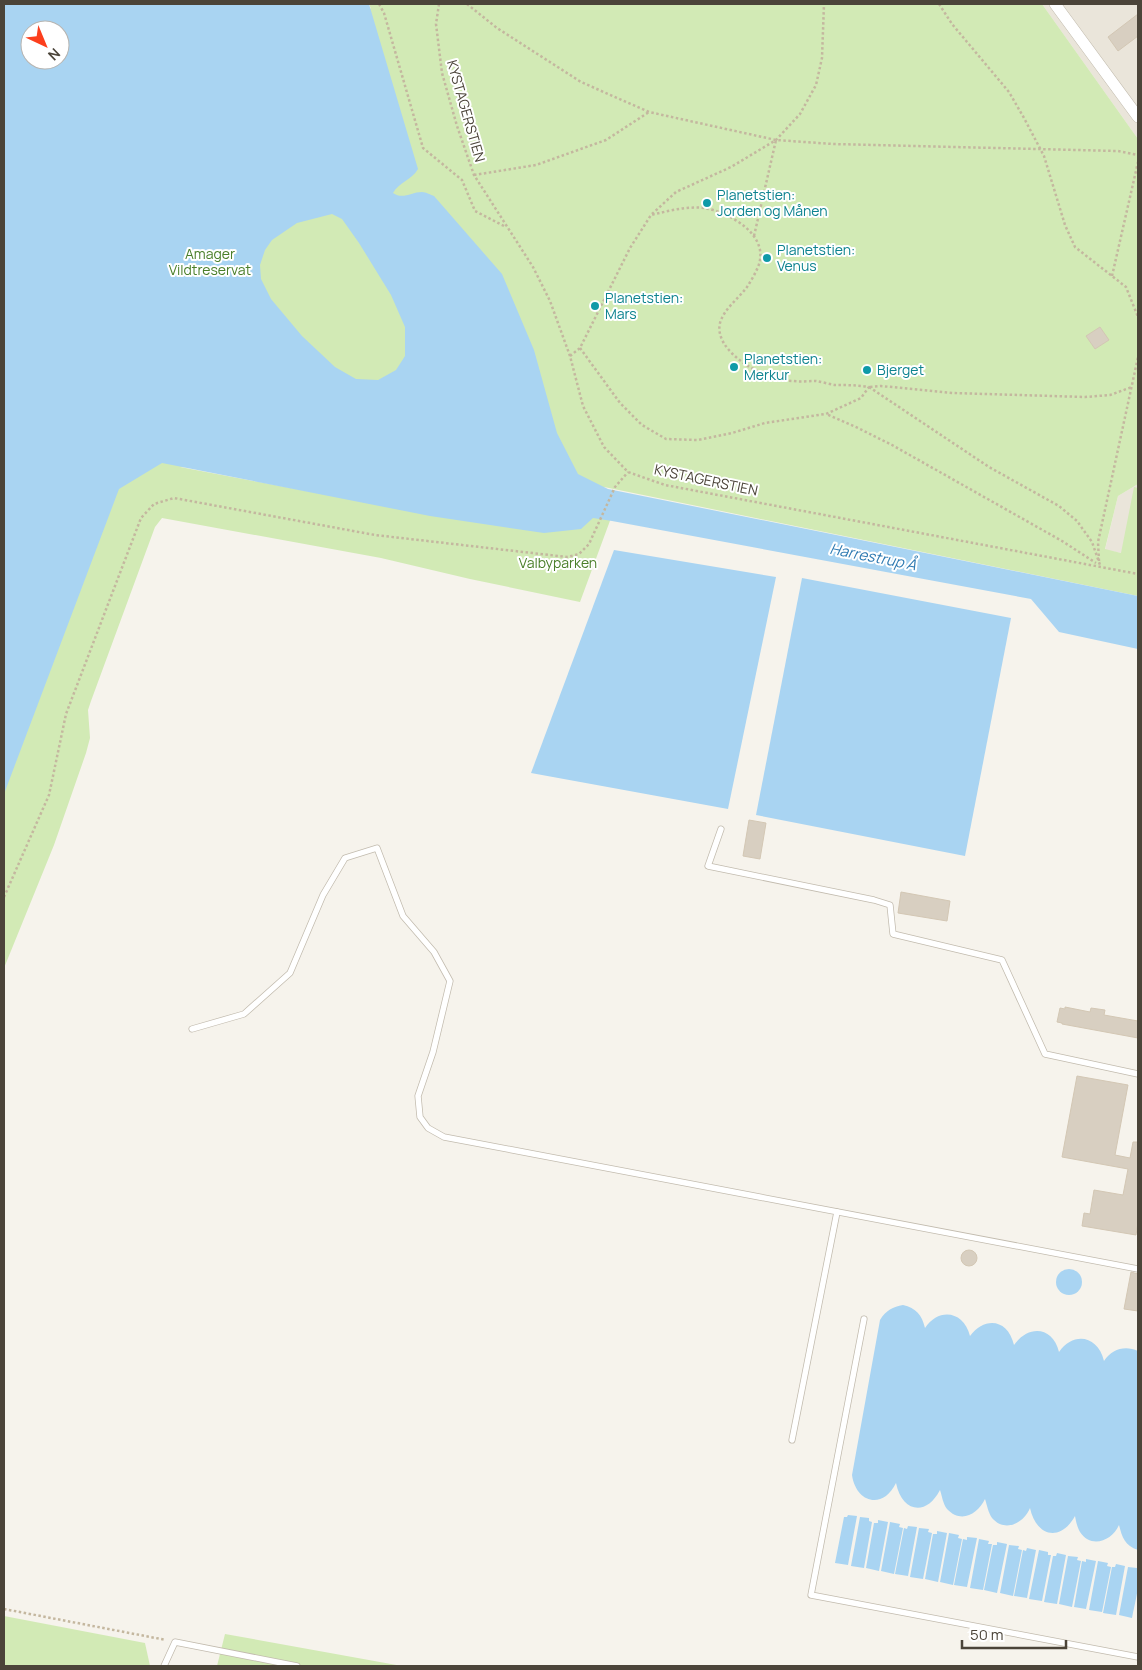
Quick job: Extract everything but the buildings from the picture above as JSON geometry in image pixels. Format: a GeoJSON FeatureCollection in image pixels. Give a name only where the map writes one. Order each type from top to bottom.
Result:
{"type":"FeatureCollection","features":[{"type":"Feature","properties":{"kind":"street"},"geometry":{"type":"LineString","coordinates":[[1055,4],[1138,117]]}},
{"type":"Feature","properties":{"kind":"lane"},"geometry":{"type":"LineString","coordinates":[[721,829],[708,866],[874,900],[890,905],[893,934],[1002,960],[1045,1054],[1138,1074]]}},
{"type":"Feature","properties":{"kind":"lane"},"geometry":{"type":"LineString","coordinates":[[192,1029],[244,1014],[290,973],[323,895],[345,858],[377,847],[402,916],[434,952],[450,982],[433,1052],[418,1096],[420,1116],[428,1128],[444,1137],[1138,1269]]}},
{"type":"Feature","properties":{"kind":"lane"},"geometry":{"type":"LineString","coordinates":[[792,1440],[837,1212]]}},
{"type":"Feature","properties":{"kind":"lane"},"geometry":{"type":"LineString","coordinates":[[864,1319],[811,1595],[1138,1658]]}},
{"type":"Feature","properties":{"kind":"lane"},"geometry":{"type":"LineString","coordinates":[[164,1666],[175,1642],[298,1666]]}},
{"type":"Feature","properties":{"kind":"path"},"geometry":{"type":"LineString","coordinates":[[379,4],[384,13],[423,148],[462,180],[475,211],[506,226]]}},
{"type":"Feature","properties":{"kind":"path","name":"KYSTAGERSTIEN"},"geometry":{"type":"LineString","coordinates":[[439,4],[436,24],[442,73],[457,126],[474,175],[533,267],[550,302],[570,356],[583,406],[604,447],[628,472],[665,484],[1100,565],[1138,574]]}},
{"type":"Feature","properties":{"kind":"path"},"geometry":{"type":"LineString","coordinates":[[467,4],[497,28],[581,82],[649,112],[776,140],[833,144],[1118,151],[1138,155]]}},
{"type":"Feature","properties":{"kind":"path"},"geometry":{"type":"LineString","coordinates":[[570,356],[580,348],[626,257],[651,215],[676,192],[731,167],[776,140],[800,114],[816,85],[822,58],[824,4]]}},
{"type":"Feature","properties":{"kind":"path"},"geometry":{"type":"LineString","coordinates":[[939,4],[952,24],[1009,92],[1041,149],[1065,225],[1075,247],[1126,287],[1138,316]]}},
{"type":"Feature","properties":{"kind":"path"},"geometry":{"type":"LineString","coordinates":[[474,175],[536,165],[606,140],[649,112]]}},
{"type":"Feature","properties":{"kind":"path"},"geometry":{"type":"LineString","coordinates":[[754,236],[776,140]]}},
{"type":"Feature","properties":{"kind":"path"},"geometry":{"type":"LineString","coordinates":[[1112,276],[1138,162]]}},
{"type":"Feature","properties":{"kind":"path"},"geometry":{"type":"LineString","coordinates":[[651,215],[672,210],[704,208],[739,222],[754,236],[760,258],[758,265],[747,286],[725,312],[720,324],[720,333],[726,346],[733,354],[747,365],[777,378],[792,381],[815,381],[834,385],[880,386],[954,393],[1085,397],[1110,395],[1132,388]]}},
{"type":"Feature","properties":{"kind":"path"},"geometry":{"type":"LineString","coordinates":[[580,348],[620,403],[642,425],[666,439],[698,440],[732,433],[765,423],[826,414],[861,398],[869,387]]}},
{"type":"Feature","properties":{"kind":"path"},"geometry":{"type":"LineString","coordinates":[[1100,565],[1098,542],[1138,357]]}},
{"type":"Feature","properties":{"kind":"path"},"geometry":{"type":"LineString","coordinates":[[869,387],[989,466],[1059,506],[1077,521],[1092,542],[1100,565]]}},
{"type":"Feature","properties":{"kind":"path"},"geometry":{"type":"LineString","coordinates":[[826,414],[892,445],[1062,541],[1100,565]]}},
{"type":"Feature","properties":{"kind":"path"},"geometry":{"type":"LineString","coordinates":[[4,897],[49,795],[66,714],[141,518],[154,504],[174,498],[375,535],[567,557],[579,554],[589,544],[615,487],[628,472]]}},
{"type":"Feature","properties":{"kind":"path"},"geometry":{"type":"LineString","coordinates":[[4,1609],[175,1642]]}},
{"type":"Feature","properties":{"kind":"shaded area"},"geometry":{"type":"Polygon","coordinates":[[[1042,4],[1138,4],[1138,139],[1042,4]]]}},
{"type":"Feature","properties":{"kind":"shaded area"},"geometry":{"type":"Polygon","coordinates":[[[1138,484],[1138,556],[1105,550],[1118,496],[1138,484]]]}},
{"type":"Feature","properties":{"kind":"green space","name":"Valbyparken"},"geometry":{"type":"Polygon","coordinates":[[[4,4],[367,4],[371,9],[369,4],[1042,4],[1138,139],[1138,484],[1118,496],[1105,549],[1121,553],[1134,487],[1138,488],[1138,596],[604,487],[180,467],[391,507],[611,518],[580,602],[381,558],[162,518],[155,527],[88,710],[90,738],[54,845],[4,968],[4,4]]]}},
{"type":"Feature","properties":{"kind":"green space"},"geometry":{"type":"Polygon","coordinates":[[[4,1616],[145,1643],[150,1666],[4,1666],[4,1616]]]}},
{"type":"Feature","properties":{"kind":"green space"},"geometry":{"type":"Polygon","coordinates":[[[225,1634],[402,1666],[217,1666],[225,1634]]]}},
{"type":"Feature","properties":{"kind":"water","name":"Amager Vildtreservat"},"geometry":{"type":"Polygon","coordinates":[[[4,4],[369,4],[418,169],[393,193],[404,196],[422,192],[434,196],[502,274],[534,350],[557,433],[578,474],[608,489],[1138,596],[1138,649],[1059,632],[1031,599],[593,518],[581,529],[544,533],[430,516],[162,463],[119,489],[4,794],[4,4]],[[332,214],[297,223],[272,240],[265,250],[260,265],[261,279],[271,299],[302,336],[335,367],[356,379],[378,380],[396,370],[405,356],[405,327],[391,295],[342,219],[332,214]]]}},
{"type":"Feature","properties":{"kind":"water"},"geometry":{"type":"Polygon","coordinates":[[[614,550],[776,577],[728,809],[531,773],[614,550]]]}},
{"type":"Feature","properties":{"kind":"water"},"geometry":{"type":"Polygon","coordinates":[[[802,578],[1011,618],[965,856],[756,815],[802,578]]]}},
{"type":"Feature","properties":{"kind":"water"},"geometry":{"type":"Polygon","coordinates":[[[1069,1269],[1078,1273],[1082,1282],[1078,1291],[1069,1295],[1060,1291],[1056,1282],[1060,1273],[1069,1269]]]}},
{"type":"Feature","properties":{"kind":"water"},"geometry":{"type":"Polygon","coordinates":[[[903,1305],[918,1313],[925,1328],[937,1317],[951,1315],[962,1321],[970,1336],[982,1325],[995,1323],[1001,1325],[1011,1336],[1014,1345],[1027,1334],[1033,1331],[1040,1331],[1052,1337],[1059,1352],[1065,1345],[1078,1339],[1085,1339],[1097,1346],[1104,1361],[1119,1349],[1128,1348],[1138,1351],[1138,1550],[1130,1546],[1125,1540],[1119,1525],[1116,1531],[1106,1539],[1095,1541],[1085,1537],[1080,1532],[1075,1516],[1069,1525],[1062,1530],[1056,1533],[1049,1533],[1037,1525],[1030,1508],[1019,1522],[1003,1525],[992,1518],[985,1499],[974,1513],[958,1516],[947,1509],[940,1490],[934,1499],[922,1507],[909,1505],[903,1500],[896,1483],[891,1492],[877,1500],[864,1497],[859,1492],[852,1475],[880,1320],[890,1310],[903,1305]]]}},
{"type":"Feature","properties":{"kind":"water"},"geometry":{"type":"Polygon","coordinates":[[[848,1515],[857,1516],[848,1565],[835,1563],[844,1517],[848,1515]]]}},
{"type":"Feature","properties":{"kind":"water"},"geometry":{"type":"Polygon","coordinates":[[[860,1517],[869,1518],[869,1521],[872,1522],[864,1568],[851,1566],[860,1517]]]}},
{"type":"Feature","properties":{"kind":"water"},"geometry":{"type":"Polygon","coordinates":[[[878,1520],[888,1522],[879,1571],[866,1568],[874,1523],[878,1523],[878,1520]]]}},
{"type":"Feature","properties":{"kind":"water"},"geometry":{"type":"Polygon","coordinates":[[[890,1522],[900,1524],[899,1527],[903,1528],[894,1574],[881,1571],[890,1522]]]}},
{"type":"Feature","properties":{"kind":"water"},"geometry":{"type":"Polygon","coordinates":[[[908,1526],[917,1527],[908,1576],[895,1574],[904,1528],[907,1529],[908,1526]]]}},
{"type":"Feature","properties":{"kind":"water"},"geometry":{"type":"Polygon","coordinates":[[[919,1528],[929,1529],[928,1532],[932,1533],[923,1579],[910,1577],[919,1528]]]}},
{"type":"Feature","properties":{"kind":"water"},"geometry":{"type":"Polygon","coordinates":[[[937,1531],[947,1533],[938,1582],[925,1579],[933,1534],[937,1534],[937,1531]]]}},
{"type":"Feature","properties":{"kind":"water"},"geometry":{"type":"Polygon","coordinates":[[[949,1533],[959,1535],[958,1538],[962,1539],[953,1585],[940,1582],[949,1533]]]}},
{"type":"Feature","properties":{"kind":"water"},"geometry":{"type":"Polygon","coordinates":[[[967,1537],[977,1538],[967,1587],[954,1585],[963,1539],[967,1540],[967,1537]]]}},
{"type":"Feature","properties":{"kind":"water"},"geometry":{"type":"Polygon","coordinates":[[[979,1539],[989,1541],[988,1544],[992,1544],[983,1590],[970,1588],[979,1539]]]}},
{"type":"Feature","properties":{"kind":"water"},"geometry":{"type":"Polygon","coordinates":[[[997,1542],[1007,1544],[997,1593],[984,1590],[993,1545],[997,1545],[997,1542]]]}},
{"type":"Feature","properties":{"kind":"water"},"geometry":{"type":"Polygon","coordinates":[[[1009,1545],[1019,1546],[1018,1549],[1022,1550],[1013,1596],[1000,1593],[1009,1545]]]}},
{"type":"Feature","properties":{"kind":"water"},"geometry":{"type":"Polygon","coordinates":[[[1027,1548],[1036,1550],[1027,1598],[1014,1596],[1023,1550],[1026,1551],[1027,1548]]]}},
{"type":"Feature","properties":{"kind":"water"},"geometry":{"type":"Polygon","coordinates":[[[1039,1550],[1048,1552],[1048,1555],[1051,1555],[1042,1601],[1029,1599],[1039,1550]]]}},
{"type":"Feature","properties":{"kind":"water"},"geometry":{"type":"Polygon","coordinates":[[[1057,1553],[1066,1555],[1057,1604],[1044,1602],[1053,1556],[1056,1556],[1057,1553]]]}},
{"type":"Feature","properties":{"kind":"water"},"geometry":{"type":"Polygon","coordinates":[[[1068,1556],[1078,1557],[1077,1560],[1081,1561],[1072,1607],[1059,1604],[1068,1556]]]}},
{"type":"Feature","properties":{"kind":"water"},"geometry":{"type":"Polygon","coordinates":[[[1086,1559],[1096,1561],[1086,1609],[1074,1607],[1082,1561],[1086,1562],[1086,1559]]]}},
{"type":"Feature","properties":{"kind":"water"},"geometry":{"type":"Polygon","coordinates":[[[1098,1561],[1108,1563],[1107,1566],[1111,1567],[1102,1612],[1089,1610],[1098,1561]]]}},
{"type":"Feature","properties":{"kind":"water"},"geometry":{"type":"Polygon","coordinates":[[[1116,1564],[1125,1566],[1116,1615],[1103,1613],[1112,1567],[1115,1567],[1116,1564]]]}},
{"type":"Feature","properties":{"kind":"water"},"geometry":{"type":"Polygon","coordinates":[[[1128,1567],[1137,1568],[1138,1574],[1137,1593],[1132,1618],[1119,1615],[1128,1567]]]}},
{"type":"Feature","properties":{"kind":"place","name":"Planetstien: Jorden og Månen"},"geometry":{"type":"Point","coordinates":[707,203]}},
{"type":"Feature","properties":{"kind":"place","name":"Planetstien: Venus"},"geometry":{"type":"Point","coordinates":[767,258]}},
{"type":"Feature","properties":{"kind":"place","name":"Planetstien: Mars"},"geometry":{"type":"Point","coordinates":[595,306]}},
{"type":"Feature","properties":{"kind":"place","name":"Planetstien: Merkur"},"geometry":{"type":"Point","coordinates":[734,367]}},
{"type":"Feature","properties":{"kind":"place","name":"Bjerget"},"geometry":{"type":"Point","coordinates":[867,370]}},
{"type":"Feature","properties":{"kind":"water label","name":"Harrestrup Å"},"geometry":{"type":"Point","coordinates":[873,557]}}]}
